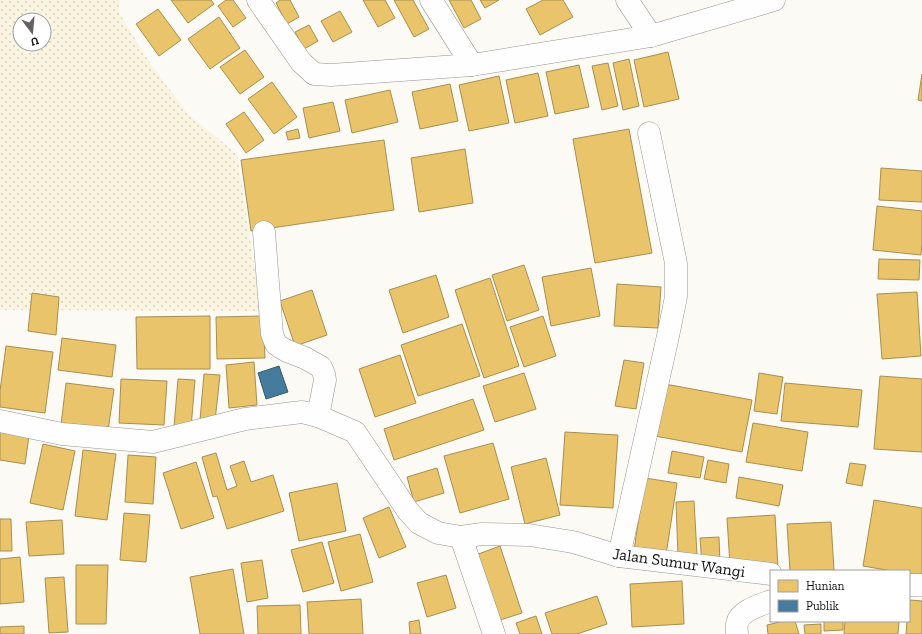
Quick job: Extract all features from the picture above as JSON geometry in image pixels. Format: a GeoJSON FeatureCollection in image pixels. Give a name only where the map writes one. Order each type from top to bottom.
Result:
{"type":"FeatureCollection","features":[{"type":"Feature","properties":{"kind":"street"},"geometry":{"type":"LineString","coordinates":[[258,0],[301,62],[314,74],[331,75],[472,65],[651,36],[774,0]]}},
{"type":"Feature","properties":{"kind":"street"},"geometry":{"type":"LineString","coordinates":[[432,0],[472,65]]}},
{"type":"Feature","properties":{"kind":"street"},"geometry":{"type":"LineString","coordinates":[[627,0],[651,36]]}},
{"type":"Feature","properties":{"kind":"street"},"geometry":{"type":"LineString","coordinates":[[619,556],[676,297],[676,263],[649,133]]}},
{"type":"Feature","properties":{"kind":"street"},"geometry":{"type":"LineString","coordinates":[[264,232],[272,334],[276,344],[280,348],[305,358],[321,367],[325,380],[318,416]]}},
{"type":"Feature","properties":{"kind":"street","name":"Jalan Sumur Wangi"},"geometry":{"type":"LineString","coordinates":[[0,421],[62,434],[153,442],[245,419],[302,412],[318,416],[355,432],[408,511],[419,523],[438,533],[461,537],[482,534],[529,535],[573,542],[619,556],[770,574]]}},
{"type":"Feature","properties":{"kind":"street"},"geometry":{"type":"LineString","coordinates":[[461,537],[494,634]]}},
{"type":"Feature","properties":{"kind":"street"},"geometry":{"type":"LineString","coordinates":[[910,584],[922,585]]}},
{"type":"Feature","properties":{"kind":"street"},"geometry":{"type":"LineString","coordinates":[[737,634],[737,624],[741,616],[750,610],[770,601]]}},
{"type":"Feature","properties":{"kind":"shaded area"},"geometry":{"type":"Polygon","coordinates":[[[0,0],[120,0],[118,11],[151,65],[189,115],[237,154],[261,311],[0,310],[0,0]]]}},
{"type":"Feature","properties":{"kind":"building: Hunian"},"geometry":{"type":"Polygon","coordinates":[[[171,0],[211,0],[214,4],[188,23],[171,0]]]}},
{"type":"Feature","properties":{"kind":"building: Hunian"},"geometry":{"type":"Polygon","coordinates":[[[226,0],[233,0],[246,18],[233,27],[218,6],[226,0]]]}},
{"type":"Feature","properties":{"kind":"building: Hunian"},"geometry":{"type":"Polygon","coordinates":[[[280,0],[290,0],[299,17],[287,24],[276,3],[280,0]]]}},
{"type":"Feature","properties":{"kind":"building: Hunian"},"geometry":{"type":"Polygon","coordinates":[[[363,0],[385,0],[395,18],[378,27],[363,0]]]}},
{"type":"Feature","properties":{"kind":"building: Hunian"},"geometry":{"type":"Polygon","coordinates":[[[394,0],[413,0],[429,29],[414,37],[394,0]]]}},
{"type":"Feature","properties":{"kind":"building: Hunian"},"geometry":{"type":"Polygon","coordinates":[[[449,0],[471,0],[481,19],[464,28],[449,0]]]}},
{"type":"Feature","properties":{"kind":"building: Hunian"},"geometry":{"type":"Polygon","coordinates":[[[480,0],[499,0],[485,8],[480,0]]]}},
{"type":"Feature","properties":{"kind":"building: Hunian"},"geometry":{"type":"Polygon","coordinates":[[[543,0],[563,0],[573,17],[540,35],[526,9],[543,0]]]}},
{"type":"Feature","properties":{"kind":"building: Hunian"},"geometry":{"type":"Polygon","coordinates":[[[158,9],[181,40],[159,56],[136,24],[158,9]]]}},
{"type":"Feature","properties":{"kind":"building: Hunian"},"geometry":{"type":"Polygon","coordinates":[[[340,11],[352,32],[333,42],[321,21],[340,11]]]}},
{"type":"Feature","properties":{"kind":"building: Hunian"},"geometry":{"type":"Polygon","coordinates":[[[219,17],[240,48],[210,69],[188,39],[219,17]]]}},
{"type":"Feature","properties":{"kind":"building: Hunian"},"geometry":{"type":"Polygon","coordinates":[[[309,25],[318,41],[304,49],[295,32],[309,25]]]}},
{"type":"Feature","properties":{"kind":"building: Hunian"},"geometry":{"type":"Polygon","coordinates":[[[245,50],[264,77],[240,94],[220,67],[245,50]]]}},
{"type":"Feature","properties":{"kind":"building: Hunian"},"geometry":{"type":"Polygon","coordinates":[[[668,52],[679,99],[644,107],[634,60],[668,52]]]}},
{"type":"Feature","properties":{"kind":"building: Hunian"},"geometry":{"type":"Polygon","coordinates":[[[629,59],[639,106],[623,110],[613,63],[629,59]]]}},
{"type":"Feature","properties":{"kind":"building: Hunian"},"geometry":{"type":"Polygon","coordinates":[[[608,63],[618,106],[602,110],[592,66],[608,63]]]}},
{"type":"Feature","properties":{"kind":"building: Hunian"},"geometry":{"type":"Polygon","coordinates":[[[579,65],[589,107],[555,114],[546,72],[579,65]]]}},
{"type":"Feature","properties":{"kind":"building: Hunian"},"geometry":{"type":"Polygon","coordinates":[[[538,73],[548,116],[515,123],[506,80],[538,73]]]}},
{"type":"Feature","properties":{"kind":"building: Hunian"},"geometry":{"type":"Polygon","coordinates":[[[922,74],[922,101],[918,100],[922,74]]]}},
{"type":"Feature","properties":{"kind":"building: Hunian"},"geometry":{"type":"Polygon","coordinates":[[[499,76],[509,123],[469,131],[459,85],[499,76]]]}},
{"type":"Feature","properties":{"kind":"building: Hunian"},"geometry":{"type":"Polygon","coordinates":[[[272,82],[297,117],[274,134],[248,99],[272,82]]]}},
{"type":"Feature","properties":{"kind":"building: Hunian"},"geometry":{"type":"Polygon","coordinates":[[[450,84],[458,121],[420,129],[412,92],[450,84]]]}},
{"type":"Feature","properties":{"kind":"building: Hunian"},"geometry":{"type":"Polygon","coordinates":[[[390,90],[398,122],[352,133],[345,100],[390,90]]]}},
{"type":"Feature","properties":{"kind":"building: Hunian"},"geometry":{"type":"Polygon","coordinates":[[[333,102],[340,131],[309,138],[303,108],[333,102]]]}},
{"type":"Feature","properties":{"kind":"building: Hunian"},"geometry":{"type":"Polygon","coordinates":[[[244,112],[264,140],[246,153],[226,124],[244,112]]]}},
{"type":"Feature","properties":{"kind":"building: Hunian"},"geometry":{"type":"Polygon","coordinates":[[[298,129],[300,138],[288,140],[286,132],[298,129]]]}},
{"type":"Feature","properties":{"kind":"building: Hunian"},"geometry":{"type":"Polygon","coordinates":[[[629,129],[652,253],[595,263],[573,139],[629,129]]]}},
{"type":"Feature","properties":{"kind":"building: Hunian"},"geometry":{"type":"Polygon","coordinates":[[[384,140],[394,210],[251,231],[241,160],[384,140]]]}},
{"type":"Feature","properties":{"kind":"building: Hunian"},"geometry":{"type":"Polygon","coordinates":[[[465,149],[473,203],[419,212],[411,158],[465,149]]]}},
{"type":"Feature","properties":{"kind":"building: Hunian"},"geometry":{"type":"Polygon","coordinates":[[[881,168],[922,171],[922,202],[879,200],[881,168]]]}},
{"type":"Feature","properties":{"kind":"building: Hunian"},"geometry":{"type":"Polygon","coordinates":[[[877,206],[922,211],[921,255],[873,250],[877,206]]]}},
{"type":"Feature","properties":{"kind":"building: Hunian"},"geometry":{"type":"Polygon","coordinates":[[[879,259],[920,260],[919,280],[878,279],[879,259]]]}},
{"type":"Feature","properties":{"kind":"building: Hunian"},"geometry":{"type":"Polygon","coordinates":[[[524,265],[539,310],[507,321],[492,275],[524,265]]]}},
{"type":"Feature","properties":{"kind":"building: Hunian"},"geometry":{"type":"Polygon","coordinates":[[[591,268],[600,316],[551,326],[542,277],[591,268]]]}},
{"type":"Feature","properties":{"kind":"building: Hunian"},"geometry":{"type":"Polygon","coordinates":[[[436,275],[449,317],[403,333],[389,290],[436,275]]]}},
{"type":"Feature","properties":{"kind":"building: Hunian"},"geometry":{"type":"Polygon","coordinates":[[[490,278],[519,366],[484,378],[455,290],[490,278]]]}},
{"type":"Feature","properties":{"kind":"building: Hunian"},"geometry":{"type":"Polygon","coordinates":[[[617,284],[661,287],[658,328],[614,326],[617,284]]]}},
{"type":"Feature","properties":{"kind":"building: Hunian"},"geometry":{"type":"Polygon","coordinates":[[[312,290],[327,335],[295,346],[280,301],[312,290]]]}},
{"type":"Feature","properties":{"kind":"building: Hunian"},"geometry":{"type":"Polygon","coordinates":[[[917,292],[921,356],[882,359],[877,294],[917,292]]]}},
{"type":"Feature","properties":{"kind":"building: Hunian"},"geometry":{"type":"Polygon","coordinates":[[[32,293],[59,297],[56,335],[28,331],[32,293]]]}},
{"type":"Feature","properties":{"kind":"building: Hunian"},"geometry":{"type":"Polygon","coordinates":[[[210,316],[210,369],[137,369],[136,317],[210,316]]]}},
{"type":"Feature","properties":{"kind":"building: Hunian"},"geometry":{"type":"Polygon","coordinates":[[[263,316],[265,358],[217,359],[216,317],[263,316]]]}},
{"type":"Feature","properties":{"kind":"building: Hunian"},"geometry":{"type":"Polygon","coordinates":[[[543,316],[556,356],[524,367],[510,327],[543,316]]]}},
{"type":"Feature","properties":{"kind":"building: Hunian"},"geometry":{"type":"Polygon","coordinates":[[[462,324],[480,376],[418,396],[401,345],[462,324]]]}},
{"type":"Feature","properties":{"kind":"building: Hunian"},"geometry":{"type":"Polygon","coordinates":[[[62,338],[116,345],[112,377],[58,370],[62,338]]]}},
{"type":"Feature","properties":{"kind":"building: Hunian"},"geometry":{"type":"Polygon","coordinates":[[[6,346],[53,352],[45,413],[0,407],[0,391],[6,346]]]}},
{"type":"Feature","properties":{"kind":"building: Hunian"},"geometry":{"type":"Polygon","coordinates":[[[400,355],[416,403],[375,417],[359,369],[400,355]]]}},
{"type":"Feature","properties":{"kind":"building: Hunian"},"geometry":{"type":"Polygon","coordinates":[[[624,360],[644,363],[636,409],[615,406],[624,360]]]}},
{"type":"Feature","properties":{"kind":"building: Hunian"},"geometry":{"type":"Polygon","coordinates":[[[254,362],[257,405],[229,408],[226,365],[254,362]]]}},
{"type":"Feature","properties":{"kind":"building: Hunian"},"geometry":{"type":"Polygon","coordinates":[[[524,373],[536,409],[495,422],[483,386],[524,373]]]}},
{"type":"Feature","properties":{"kind":"building: Hunian"},"geometry":{"type":"Polygon","coordinates":[[[759,373],[783,377],[777,414],[754,411],[759,373]]]}},
{"type":"Feature","properties":{"kind":"building: Hunian"},"geometry":{"type":"Polygon","coordinates":[[[204,374],[220,375],[215,421],[200,420],[204,374]]]}},
{"type":"Feature","properties":{"kind":"building: Hunian"},"geometry":{"type":"Polygon","coordinates":[[[880,376],[922,379],[922,452],[874,449],[880,376]]]}},
{"type":"Feature","properties":{"kind":"building: Hunian"},"geometry":{"type":"Polygon","coordinates":[[[121,379],[167,381],[164,425],[119,423],[121,379]]]}},
{"type":"Feature","properties":{"kind":"building: Hunian"},"geometry":{"type":"Polygon","coordinates":[[[178,379],[195,380],[191,428],[174,427],[178,379]]]}},
{"type":"Feature","properties":{"kind":"building: Hunian"},"geometry":{"type":"Polygon","coordinates":[[[66,383],[114,389],[108,431],[61,425],[66,383]]]}},
{"type":"Feature","properties":{"kind":"building: Hunian"},"geometry":{"type":"Polygon","coordinates":[[[785,383],[862,390],[858,427],[781,421],[785,383]]]}},
{"type":"Feature","properties":{"kind":"building: Hunian"},"geometry":{"type":"Polygon","coordinates":[[[665,384],[752,400],[742,452],[655,436],[665,384]]]}},
{"type":"Feature","properties":{"kind":"building: Hunian"},"geometry":{"type":"Polygon","coordinates":[[[473,399],[484,430],[394,460],[384,429],[473,399]]]}},
{"type":"Feature","properties":{"kind":"building: Hunian"},"geometry":{"type":"Polygon","coordinates":[[[753,423],[808,432],[802,471],[746,462],[753,423]]]}},
{"type":"Feature","properties":{"kind":"building: Hunian"},"geometry":{"type":"Polygon","coordinates":[[[0,431],[29,436],[25,464],[0,460],[0,431]]]}},
{"type":"Feature","properties":{"kind":"building: Hunian"},"geometry":{"type":"Polygon","coordinates":[[[565,432],[618,435],[613,508],[560,505],[565,432]]]}},
{"type":"Feature","properties":{"kind":"building: Hunian"},"geometry":{"type":"Polygon","coordinates":[[[493,443],[509,499],[460,513],[444,456],[493,443]]]}},
{"type":"Feature","properties":{"kind":"building: Hunian"},"geometry":{"type":"Polygon","coordinates":[[[43,444],[75,451],[63,510],[30,503],[43,444]]]}},
{"type":"Feature","properties":{"kind":"building: Hunian"},"geometry":{"type":"Polygon","coordinates":[[[83,450],[116,454],[107,520],[75,516],[83,450]]]}},
{"type":"Feature","properties":{"kind":"building: Hunian"},"geometry":{"type":"Polygon","coordinates":[[[672,451],[704,457],[700,478],[668,473],[672,451]]]}},
{"type":"Feature","properties":{"kind":"building: Hunian"},"geometry":{"type":"Polygon","coordinates":[[[216,453],[227,490],[237,486],[230,466],[244,461],[251,482],[273,475],[284,511],[227,529],[217,496],[213,497],[202,457],[216,453]]]}},
{"type":"Feature","properties":{"kind":"building: Hunian"},"geometry":{"type":"Polygon","coordinates":[[[128,455],[156,457],[153,504],[125,502],[128,455]]]}},
{"type":"Feature","properties":{"kind":"building: Hunian"},"geometry":{"type":"Polygon","coordinates":[[[546,458],[560,515],[525,524],[511,467],[546,458]]]}},
{"type":"Feature","properties":{"kind":"building: Hunian"},"geometry":{"type":"Polygon","coordinates":[[[708,460],[729,464],[726,483],[704,479],[708,460]]]}},
{"type":"Feature","properties":{"kind":"building: Hunian"},"geometry":{"type":"Polygon","coordinates":[[[196,462],[214,518],[181,529],[163,473],[196,462]]]}},
{"type":"Feature","properties":{"kind":"building: Hunian"},"geometry":{"type":"Polygon","coordinates":[[[850,463],[866,465],[862,486],[846,483],[850,463]]]}},
{"type":"Feature","properties":{"kind":"building: Hunian"},"geometry":{"type":"Polygon","coordinates":[[[437,468],[444,493],[414,502],[407,477],[437,468]]]}},
{"type":"Feature","properties":{"kind":"building: Hunian"},"geometry":{"type":"Polygon","coordinates":[[[739,477],[783,485],[779,506],[736,498],[739,477]]]}},
{"type":"Feature","properties":{"kind":"building: Hunian"},"geometry":{"type":"Polygon","coordinates":[[[645,478],[677,483],[666,555],[634,550],[645,478]]]}},
{"type":"Feature","properties":{"kind":"building: Hunian"},"geometry":{"type":"Polygon","coordinates":[[[337,483],[346,531],[299,541],[289,493],[337,483]]]}},
{"type":"Feature","properties":{"kind":"building: Hunian"},"geometry":{"type":"Polygon","coordinates":[[[874,500],[922,508],[922,576],[910,574],[910,570],[886,570],[863,566],[874,500]]]}},
{"type":"Feature","properties":{"kind":"building: Hunian"},"geometry":{"type":"Polygon","coordinates":[[[694,501],[697,555],[678,556],[676,502],[694,501]]]}},
{"type":"Feature","properties":{"kind":"building: Hunian"},"geometry":{"type":"Polygon","coordinates":[[[389,507],[406,547],[379,558],[363,518],[389,507]]]}},
{"type":"Feature","properties":{"kind":"building: Hunian"},"geometry":{"type":"Polygon","coordinates":[[[124,513],[150,515],[146,562],[120,560],[124,513]]]}},
{"type":"Feature","properties":{"kind":"building: Hunian"},"geometry":{"type":"Polygon","coordinates":[[[775,515],[778,568],[730,565],[727,518],[775,515]]]}},
{"type":"Feature","properties":{"kind":"building: Hunian"},"geometry":{"type":"Polygon","coordinates":[[[0,519],[11,519],[12,551],[0,551],[0,519]]]}},
{"type":"Feature","properties":{"kind":"building: Hunian"},"geometry":{"type":"Polygon","coordinates":[[[62,520],[64,554],[29,556],[26,522],[62,520]]]}},
{"type":"Feature","properties":{"kind":"building: Hunian"},"geometry":{"type":"Polygon","coordinates":[[[831,522],[834,570],[790,570],[787,524],[831,522]]]}},
{"type":"Feature","properties":{"kind":"building: Hunian"},"geometry":{"type":"Polygon","coordinates":[[[360,534],[373,582],[341,591],[328,542],[360,534]]]}},
{"type":"Feature","properties":{"kind":"building: Hunian"},"geometry":{"type":"Polygon","coordinates":[[[719,537],[720,564],[702,565],[700,538],[719,537]]]}},
{"type":"Feature","properties":{"kind":"building: Hunian"},"geometry":{"type":"Polygon","coordinates":[[[322,542],[334,583],[303,592],[291,550],[322,542]]]}},
{"type":"Feature","properties":{"kind":"building: Hunian"},"geometry":{"type":"Polygon","coordinates":[[[500,546],[522,613],[494,622],[473,556],[500,546]]]}},
{"type":"Feature","properties":{"kind":"building: Hunian"},"geometry":{"type":"Polygon","coordinates":[[[20,557],[24,602],[0,604],[0,559],[20,557]]]}},
{"type":"Feature","properties":{"kind":"building: Hunian"},"geometry":{"type":"Polygon","coordinates":[[[262,560],[268,598],[247,602],[241,563],[262,560]]]}},
{"type":"Feature","properties":{"kind":"building: Hunian"},"geometry":{"type":"Polygon","coordinates":[[[76,565],[108,565],[106,624],[76,624],[76,565]]]}},
{"type":"Feature","properties":{"kind":"building: Hunian"},"geometry":{"type":"Polygon","coordinates":[[[233,569],[244,634],[200,634],[190,577],[233,569]]]}},
{"type":"Feature","properties":{"kind":"building: Hunian"},"geometry":{"type":"Polygon","coordinates":[[[446,575],[456,608],[427,617],[417,583],[446,575]]]}},
{"type":"Feature","properties":{"kind":"building: Hunian"},"geometry":{"type":"Polygon","coordinates":[[[64,577],[68,632],[49,633],[45,578],[64,577]]]}},
{"type":"Feature","properties":{"kind":"building: Hunian"},"geometry":{"type":"Polygon","coordinates":[[[682,581],[684,624],[632,627],[630,584],[682,581]]]}},
{"type":"Feature","properties":{"kind":"building: Hunian"},"geometry":{"type":"Polygon","coordinates":[[[597,596],[607,624],[577,634],[552,634],[545,613],[597,596]]]}},
{"type":"Feature","properties":{"kind":"building: Hunian"},"geometry":{"type":"Polygon","coordinates":[[[361,599],[363,634],[309,634],[307,602],[361,599]]]}},
{"type":"Feature","properties":{"kind":"building: Hunian"},"geometry":{"type":"Polygon","coordinates":[[[910,600],[922,601],[922,634],[906,634],[907,622],[910,622],[910,600]]]}},
{"type":"Feature","properties":{"kind":"building: Hunian"},"geometry":{"type":"Polygon","coordinates":[[[300,605],[301,634],[258,634],[257,606],[300,605]]]}},
{"type":"Feature","properties":{"kind":"building: Hunian"},"geometry":{"type":"Polygon","coordinates":[[[536,616],[542,634],[520,634],[516,623],[536,616]]]}},
{"type":"Feature","properties":{"kind":"building: Hunian"},"geometry":{"type":"Polygon","coordinates":[[[419,620],[421,634],[410,634],[409,622],[419,620]]]}},
{"type":"Feature","properties":{"kind":"building: Hunian"},"geometry":{"type":"Polygon","coordinates":[[[780,622],[795,622],[799,634],[768,634],[767,625],[780,622]]]}},
{"type":"Feature","properties":{"kind":"building: Hunian"},"geometry":{"type":"Polygon","coordinates":[[[824,622],[843,622],[843,630],[824,631],[824,622]]]}},
{"type":"Feature","properties":{"kind":"building: Hunian"},"geometry":{"type":"Polygon","coordinates":[[[845,622],[899,622],[898,634],[844,634],[845,622]]]}},
{"type":"Feature","properties":{"kind":"building: Hunian"},"geometry":{"type":"Polygon","coordinates":[[[821,624],[821,634],[805,634],[804,625],[821,624]]]}},
{"type":"Feature","properties":{"kind":"building: Hunian"},"geometry":{"type":"Polygon","coordinates":[[[24,626],[24,634],[0,634],[0,627],[24,626]]]}},
{"type":"Feature","properties":{"kind":"building: Publik"},"geometry":{"type":"Polygon","coordinates":[[[279,366],[288,392],[266,399],[258,373],[279,366]]]}}]}
